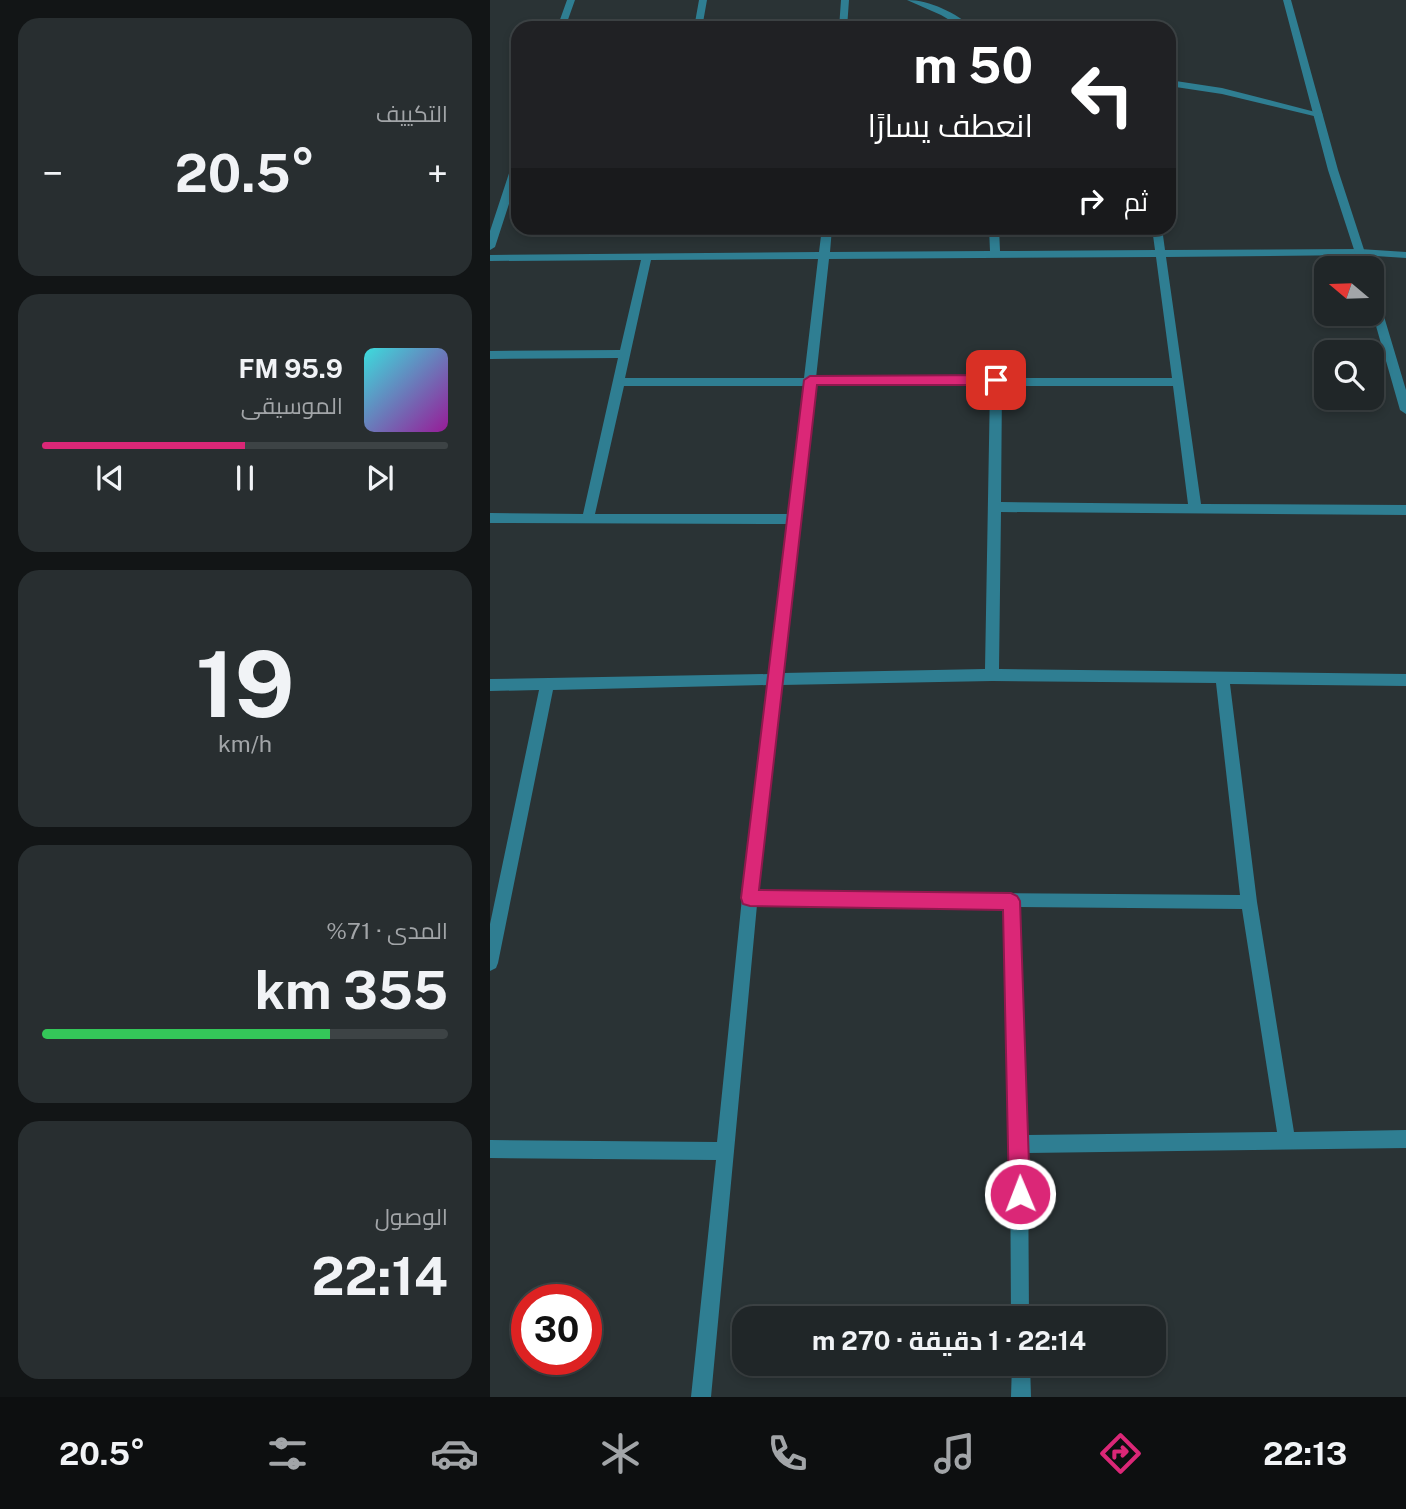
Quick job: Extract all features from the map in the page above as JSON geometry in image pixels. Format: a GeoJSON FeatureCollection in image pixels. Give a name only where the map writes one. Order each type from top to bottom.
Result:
{"type":"FeatureCollection","features":[{"type":"Feature","properties":{"kind":"street"},"geometry":{"type":"LineString","coordinates":[[563,21],[570,0]]}},
{"type":"Feature","properties":{"kind":"street"},"geometry":{"type":"LineString","coordinates":[[699,21],[703,0]]}},
{"type":"Feature","properties":{"kind":"street"},"geometry":{"type":"LineString","coordinates":[[844,21],[845,0]]}},
{"type":"Feature","properties":{"kind":"street"},"geometry":{"type":"LineString","coordinates":[[911,0],[957,21]]}},
{"type":"Feature","properties":{"kind":"street"},"geometry":{"type":"LineString","coordinates":[[1287,0],[1333,170],[1361,256]]}},
{"type":"Feature","properties":{"kind":"street"},"geometry":{"type":"LineString","coordinates":[[1176,84],[1222,91],[1318,114]]}},
{"type":"Feature","properties":{"kind":"street"},"geometry":{"type":"LineString","coordinates":[[490,247],[511,182]]}},
{"type":"Feature","properties":{"kind":"street"},"geometry":{"type":"LineString","coordinates":[[701,1397],[750,898],[826,235]]}},
{"type":"Feature","properties":{"kind":"street"},"geometry":{"type":"LineString","coordinates":[[994,235],[995,254]]}},
{"type":"Feature","properties":{"kind":"street"},"geometry":{"type":"LineString","coordinates":[[1159,235],[1195,508]]}},
{"type":"Feature","properties":{"kind":"street"},"geometry":{"type":"LineString","coordinates":[[490,258],[1163,252],[1360,252],[1406,256]]}},
{"type":"Feature","properties":{"kind":"street"},"geometry":{"type":"LineString","coordinates":[[588,518],[647,256]]}},
{"type":"Feature","properties":{"kind":"street"},"geometry":{"type":"LineString","coordinates":[[1382,326],[1406,410]]}},
{"type":"Feature","properties":{"kind":"street"},"geometry":{"type":"LineString","coordinates":[[490,355],[625,354]]}},
{"type":"Feature","properties":{"kind":"street"},"geometry":{"type":"LineString","coordinates":[[992,675],[996,380]]}},
{"type":"Feature","properties":{"kind":"street"},"geometry":{"type":"LineString","coordinates":[[619,382],[1179,382]]}},
{"type":"Feature","properties":{"kind":"street"},"geometry":{"type":"LineString","coordinates":[[994,507],[1406,510]]}},
{"type":"Feature","properties":{"kind":"street"},"geometry":{"type":"LineString","coordinates":[[490,518],[794,519]]}},
{"type":"Feature","properties":{"kind":"street"},"geometry":{"type":"LineString","coordinates":[[490,685],[992,675],[1406,680]]}},
{"type":"Feature","properties":{"kind":"street"},"geometry":{"type":"LineString","coordinates":[[1222,679],[1249,902],[1287,1139]]}},
{"type":"Feature","properties":{"kind":"street"},"geometry":{"type":"LineString","coordinates":[[490,963],[547,683]]}},
{"type":"Feature","properties":{"kind":"street"},"geometry":{"type":"LineString","coordinates":[[750,898],[1249,902]]}},
{"type":"Feature","properties":{"kind":"street"},"geometry":{"type":"LineString","coordinates":[[1011,901],[1019,1144],[1020,1306]]}},
{"type":"Feature","properties":{"kind":"street"},"geometry":{"type":"LineString","coordinates":[[1019,1144],[1406,1139]]}},
{"type":"Feature","properties":{"kind":"street"},"geometry":{"type":"LineString","coordinates":[[490,1149],[725,1151]]}},
{"type":"Feature","properties":{"kind":"street"},"geometry":{"type":"LineString","coordinates":[[1021,1376],[1021,1397]]}},
{"type":"Feature","properties":{"kind":"route"},"geometry":{"type":"LineString","coordinates":[[996,380],[810,380],[750,898],[1011,901],[1020,1194]]}}]}
